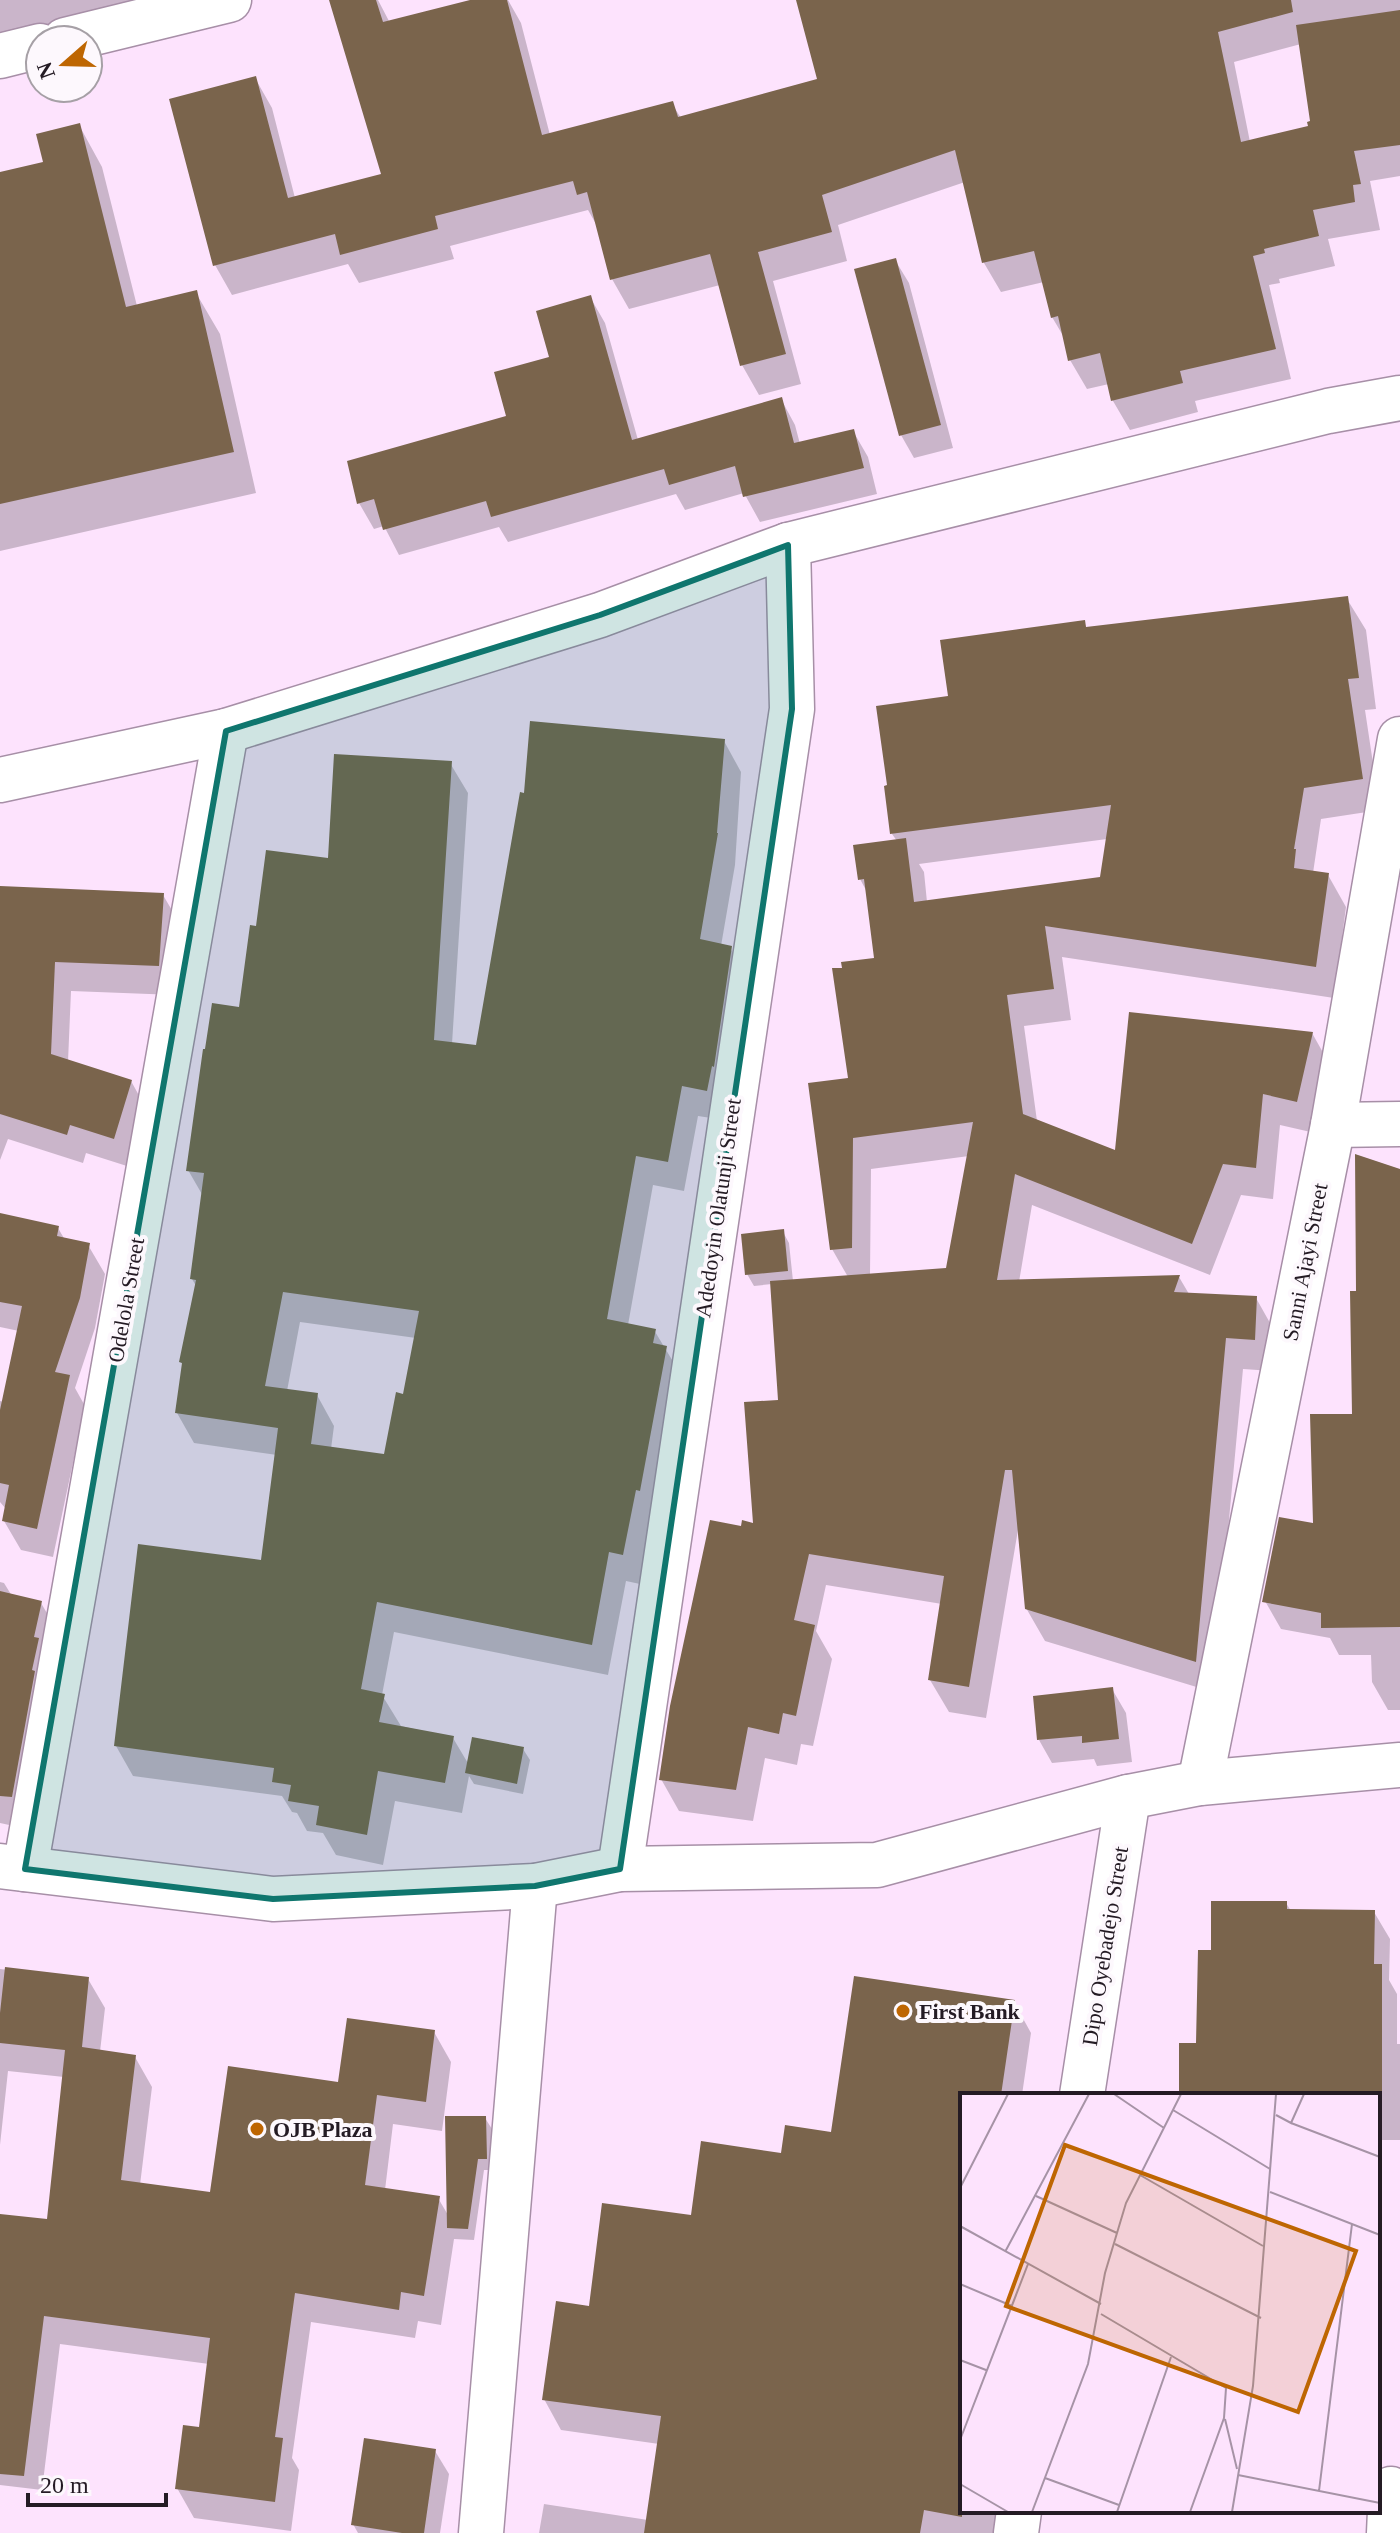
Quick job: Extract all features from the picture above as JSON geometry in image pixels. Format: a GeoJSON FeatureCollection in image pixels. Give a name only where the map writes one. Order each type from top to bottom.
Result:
{"type":"FeatureCollection","features":[{"type":"Feature","properties":{"kind":"street"},"geometry":{"type":"LineString","coordinates":[[104,30],[229,0]]}},
{"type":"Feature","properties":{"kind":"street"},"geometry":{"type":"LineString","coordinates":[[0,56],[24,50]]}},
{"type":"Feature","properties":{"kind":"street"},"geometry":{"type":"LineString","coordinates":[[0,780],[226,731],[600,615],[788,545],[1328,411],[1400,398]]}},
{"type":"Feature","properties":{"kind":"street","name":"Adedoyin Olatunji Street"},"geometry":{"type":"LineString","coordinates":[[620,1869],[792,709],[788,545]]}},
{"type":"Feature","properties":{"kind":"street","name":"Odelola Street"},"geometry":{"type":"LineString","coordinates":[[12,1868],[226,731]]}},
{"type":"Feature","properties":{"kind":"street","name":"Sanni Ajayi Street"},"geometry":{"type":"LineString","coordinates":[[1200,1783],[1333,1125],[1400,739]]}},
{"type":"Feature","properties":{"kind":"street"},"geometry":{"type":"LineString","coordinates":[[1333,1125],[1400,1124]]}},
{"type":"Feature","properties":{"kind":"street"},"geometry":{"type":"LineString","coordinates":[[12,1868],[273,1899],[535,1886],[620,1869],[877,1865],[1128,1797],[1200,1783],[1400,1765]]}},
{"type":"Feature","properties":{"kind":"street","name":"Dipo Oyebadejo Street"},"geometry":{"type":"LineString","coordinates":[[1082,2093],[1128,1797]]}},
{"type":"Feature","properties":{"kind":"street"},"geometry":{"type":"LineString","coordinates":[[481,2533],[535,1886]]}},
{"type":"Feature","properties":{"kind":"street"},"geometry":{"type":"LineString","coordinates":[[1389,2533],[1390,2489]]}},
{"type":"Feature","properties":{"kind":"street"},"geometry":{"type":"LineString","coordinates":[[1016,2533],[1019,2513]]}},
{"type":"Feature","properties":{"kind":"highlighted area"},"geometry":{"type":"Polygon","coordinates":[[[788,545],[792,709],[620,1869],[535,1886],[273,1899],[25,1869],[226,731],[600,615],[788,545]]]}},
{"type":"Feature","properties":{"kind":"building"},"geometry":{"type":"Polygon","coordinates":[[[329,0],[376,0],[383,22],[470,0],[507,0],[542,135],[673,101],[678,117],[817,79],[796,0],[1291,0],[1293,12],[1218,32],[1241,142],[1308,126],[1307,122],[1310,121],[1296,25],[1400,10],[1400,145],[1354,151],[1361,184],[1353,185],[1355,202],[1313,210],[1319,236],[1264,249],[1265,253],[1253,256],[1276,349],[1180,371],[1183,383],[1111,401],[1100,353],[1068,361],[1058,316],[1051,318],[1034,251],[982,263],[955,150],[822,195],[832,232],[758,252],[786,354],[740,366],[710,254],[610,280],[587,192],[577,195],[573,181],[435,216],[438,229],[340,255],[335,234],[213,266],[169,99],[256,76],[288,198],[381,174],[329,0]]]}},
{"type":"Feature","properties":{"kind":"building"},"geometry":{"type":"Polygon","coordinates":[[[80,123],[126,307],[197,290],[234,452],[0,504],[0,172],[43,162],[36,134],[80,123]]]}},
{"type":"Feature","properties":{"kind":"building"},"geometry":{"type":"Polygon","coordinates":[[[896,258],[941,425],[899,436],[854,269],[896,258]]]}},
{"type":"Feature","properties":{"kind":"building"},"geometry":{"type":"Polygon","coordinates":[[[591,295],[632,440],[782,397],[794,443],[854,429],[864,468],[743,497],[735,466],[669,485],[664,469],[491,517],[486,501],[383,530],[374,499],[357,504],[347,461],[506,416],[494,372],[549,357],[536,311],[591,295]]]}},
{"type":"Feature","properties":{"kind":"building"},"geometry":{"type":"Polygon","coordinates":[[[1348,596],[1359,678],[1348,679],[1363,779],[1304,788],[1294,849],[1294,868],[1329,873],[1316,967],[1045,926],[1054,989],[1007,995],[1023,1114],[1115,1150],[1129,1012],[1313,1032],[1297,1102],[1263,1094],[1256,1168],[1223,1164],[1192,1244],[1015,1174],[997,1280],[1180,1275],[1174,1292],[1257,1296],[1255,1340],[1226,1338],[1196,1662],[1025,1609],[1012,1470],[1005,1470],[969,1687],[928,1680],[944,1576],[809,1554],[794,1620],[815,1625],[796,1716],[783,1713],[779,1734],[748,1727],[736,1790],[659,1780],[670,1706],[710,1520],[741,1526],[742,1520],[753,1523],[744,1402],[778,1400],[770,1281],[946,1268],[973,1122],[853,1138],[852,1248],[830,1250],[808,1083],[848,1078],[832,968],[842,968],[841,962],[874,958],[864,879],[858,880],[853,845],[906,838],[914,902],[1100,877],[1111,805],[890,834],[876,706],[948,696],[940,640],[1085,620],[1086,627],[1348,596]]]}},
{"type":"Feature","properties":{"kind":"building"},"geometry":{"type":"Polygon","coordinates":[[[530,721],[725,739],[718,833],[700,939],[732,946],[714,1067],[707,1091],[682,1086],[668,1162],[636,1156],[607,1319],[656,1329],[653,1343],[667,1346],[640,1491],[636,1490],[623,1555],[609,1552],[592,1645],[377,1602],[361,1689],[385,1694],[379,1722],[454,1736],[445,1783],[378,1771],[367,1835],[316,1825],[319,1806],[288,1801],[291,1785],[272,1782],[274,1768],[114,1746],[138,1544],[261,1560],[278,1428],[175,1413],[182,1363],[179,1362],[196,1280],[190,1279],[204,1173],[186,1171],[203,1049],[212,1003],[239,1007],[250,925],[256,926],[266,850],[328,858],[334,754],[452,761],[434,1040],[476,1045],[520,792],[524,793],[530,721]],[[283,1292],[265,1386],[318,1393],[311,1444],[384,1454],[396,1392],[403,1394],[419,1311],[283,1292]]]}},
{"type":"Feature","properties":{"kind":"building"},"geometry":{"type":"Polygon","coordinates":[[[0,886],[164,893],[159,966],[55,962],[51,1054],[132,1080],[114,1139],[70,1125],[67,1135],[0,1114],[0,886]]]}},
{"type":"Feature","properties":{"kind":"building"},"geometry":{"type":"Polygon","coordinates":[[[1355,1154],[1400,1169],[1400,1627],[1321,1628],[1321,1613],[1262,1602],[1279,1517],[1313,1523],[1310,1414],[1352,1414],[1350,1291],[1356,1291],[1355,1154]]]}},
{"type":"Feature","properties":{"kind":"building"},"geometry":{"type":"Polygon","coordinates":[[[0,1213],[59,1226],[57,1236],[90,1243],[80,1298],[55,1372],[70,1375],[37,1529],[2,1521],[9,1485],[0,1483],[0,1410],[22,1306],[0,1302],[0,1213]]]}},
{"type":"Feature","properties":{"kind":"building"},"geometry":{"type":"Polygon","coordinates":[[[784,1229],[788,1271],[745,1275],[741,1234],[784,1229]]]}},
{"type":"Feature","properties":{"kind":"building"},"geometry":{"type":"Polygon","coordinates":[[[0,1591],[42,1601],[34,1637],[39,1638],[32,1670],[35,1671],[12,1797],[0,1796],[0,1591]]]}},
{"type":"Feature","properties":{"kind":"building"},"geometry":{"type":"Polygon","coordinates":[[[1113,1687],[1119,1739],[1082,1743],[1082,1736],[1037,1740],[1033,1696],[1113,1687]]]}},
{"type":"Feature","properties":{"kind":"building"},"geometry":{"type":"Polygon","coordinates":[[[472,1737],[524,1747],[517,1784],[465,1773],[472,1737]]]}},
{"type":"Feature","properties":{"kind":"building"},"geometry":{"type":"Polygon","coordinates":[[[1211,1901],[1287,1901],[1287,1909],[1375,1910],[1374,1964],[1382,1964],[1382,2095],[1179,2093],[1179,2043],[1196,2043],[1198,1950],[1211,1950],[1211,1901]]]}},
{"type":"Feature","properties":{"kind":"building"},"geometry":{"type":"Polygon","coordinates":[[[5,1967],[89,1977],[82,2047],[136,2055],[121,2180],[210,2192],[228,2066],[338,2082],[347,2018],[435,2030],[426,2102],[377,2095],[365,2185],[440,2196],[424,2296],[401,2292],[399,2310],[295,2293],[275,2437],[283,2438],[275,2502],[175,2489],[183,2425],[199,2427],[210,2338],[44,2316],[24,2476],[0,2474],[0,2214],[47,2219],[65,2050],[0,2043],[5,1967]]]}},
{"type":"Feature","properties":{"kind":"building"},"geometry":{"type":"Polygon","coordinates":[[[854,1976],[1015,2000],[1001,2093],[960,2093],[962,2517],[924,2510],[920,2533],[644,2533],[661,2416],[542,2400],[556,2301],[589,2306],[602,2203],[691,2215],[701,2141],[781,2153],[785,2125],[831,2132],[854,1976]]]}},
{"type":"Feature","properties":{"kind":"building"},"geometry":{"type":"Polygon","coordinates":[[[445,2116],[486,2116],[487,2159],[478,2159],[468,2229],[447,2228],[445,2116]]]}},
{"type":"Feature","properties":{"kind":"building"},"geometry":{"type":"Polygon","coordinates":[[[364,2438],[436,2449],[424,2533],[351,2525],[364,2438]]]}},
{"type":"Feature","properties":{"kind":"place","name":"First Bank"},"geometry":{"type":"Point","coordinates":[903,2011]}},
{"type":"Feature","properties":{"kind":"place","name":"OJB Plaza"},"geometry":{"type":"Point","coordinates":[257,2129]}}]}
